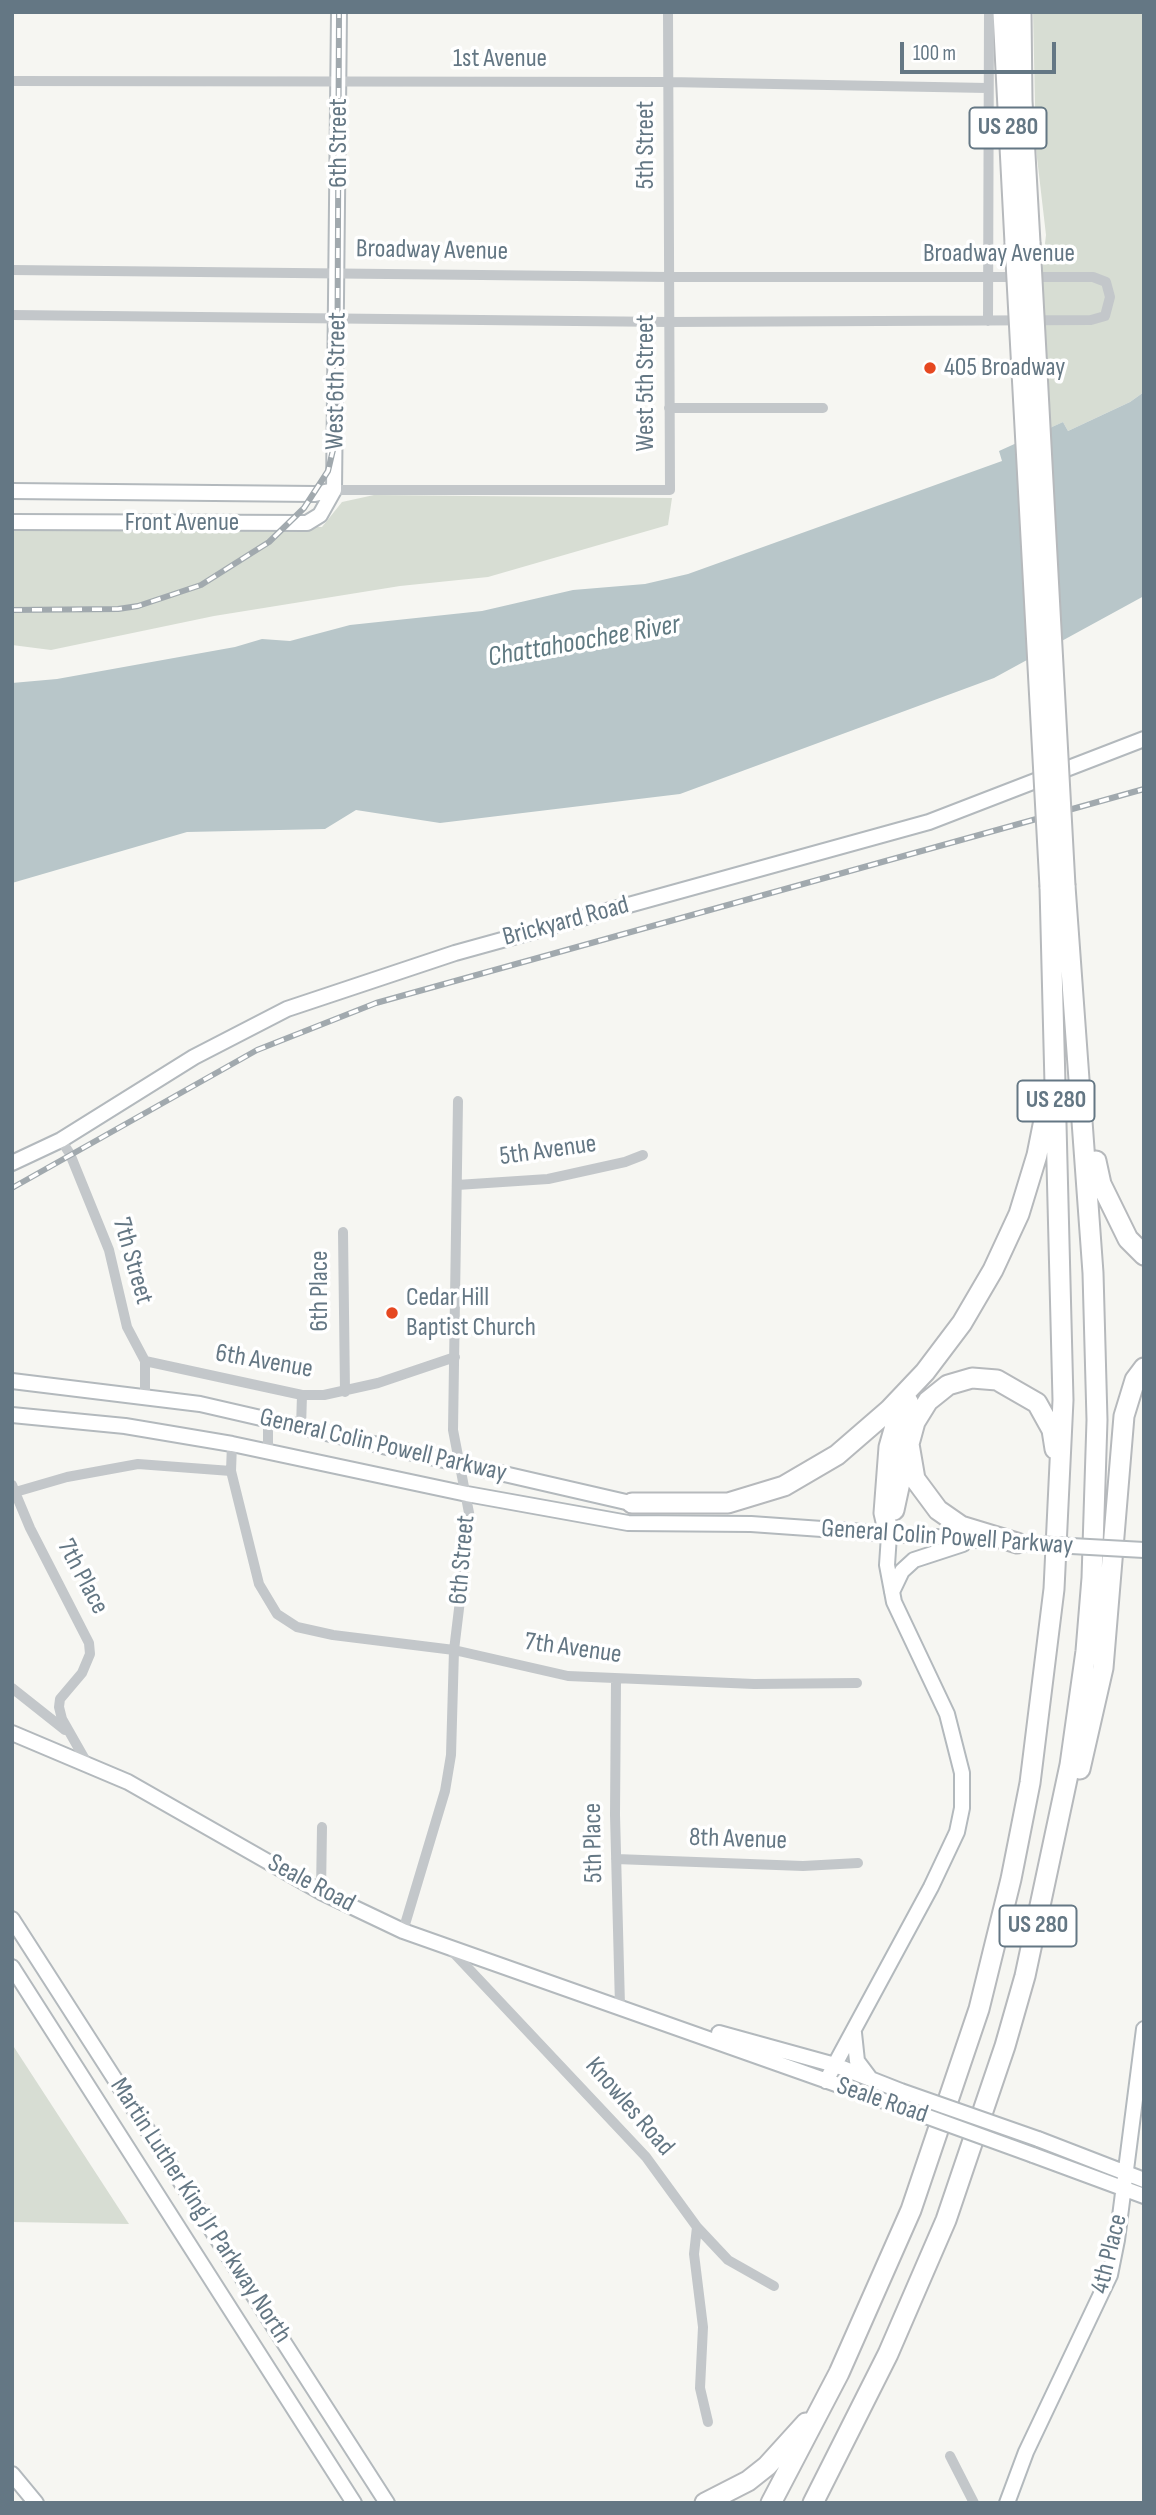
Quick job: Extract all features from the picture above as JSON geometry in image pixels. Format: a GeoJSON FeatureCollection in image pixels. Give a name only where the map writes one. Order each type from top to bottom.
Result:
{"type":"FeatureCollection","features":[{"type":"Feature","properties":{"kind":"highway","name":"US 280"},"geometry":{"type":"LineString","coordinates":[[813,2503],[888,2354],[946,2220],[1006,2046],[1053,1857],[1085,1663],[1096,1505],[1097,1346],[1083,1103],[1058,887],[1022,243],[1003,12]]}},
{"type":"Feature","properties":{"kind":"highway","name":"US 280"},"geometry":{"type":"LineString","coordinates":[[1021,12],[1022,243]]}},
{"type":"Feature","properties":{"kind":"highway","name":"US 280"},"geometry":{"type":"LineString","coordinates":[[771,2503],[825,2401],[911,2210],[964,2055],[988,1974],[1021,1831],[1037,1741],[1053,1602],[1063,1400],[1055,1062],[1058,887]]}},
{"type":"Feature","properties":{"kind":"highway"},"geometry":{"type":"LineString","coordinates":[[889,1535],[884,1513],[889,1447],[897,1419],[925,1372],[962,1323],[993,1270],[1019,1214],[1037,1155],[1055,1062]]}},
{"type":"Feature","properties":{"kind":"highway"},"geometry":{"type":"LineString","coordinates":[[1083,1103],[1101,1184],[1128,1239],[1144,1255]]}},
{"type":"Feature","properties":{"kind":"highway"},"geometry":{"type":"LineString","coordinates":[[1053,1857],[1088,1742],[1103,1668],[1124,1416],[1135,1380],[1144,1368]]}},
{"type":"Feature","properties":{"kind":"highway"},"geometry":{"type":"LineString","coordinates":[[632,1503],[728,1503],[784,1486],[837,1455],[889,1410],[925,1372]]}},
{"type":"Feature","properties":{"kind":"highway"},"geometry":{"type":"LineString","coordinates":[[889,1535],[915,1422],[928,1401],[948,1385],[972,1378],[997,1380],[1037,1403],[1052,1430],[1060,1487]]}},
{"type":"Feature","properties":{"kind":"highway"},"geometry":{"type":"LineString","coordinates":[[909,1444],[915,1479],[938,1510],[961,1526],[1017,1543]]}},
{"type":"Feature","properties":{"kind":"highway"},"geometry":{"type":"LineString","coordinates":[[705,2503],[748,2481],[767,2466],[825,2401]]}},
{"type":"Feature","properties":{"kind":"street","name":"6th Street"},"geometry":{"type":"LineString","coordinates":[[338,273],[339,12]]}},
{"type":"Feature","properties":{"kind":"street","name":"5th Street"},"geometry":{"type":"LineString","coordinates":[[668,12],[669,277]]}},
{"type":"Feature","properties":{"kind":"street"},"geometry":{"type":"LineString","coordinates":[[988,321],[989,12]]}},
{"type":"Feature","properties":{"kind":"street","name":"1st Avenue"},"geometry":{"type":"LineString","coordinates":[[12,81],[668,82],[987,88]]}},
{"type":"Feature","properties":{"kind":"street","name":"Broadway Avenue"},"geometry":{"type":"LineString","coordinates":[[12,270],[669,277],[1093,277],[1106,282],[1110,297],[1107,313],[1098,319],[988,321],[669,322],[12,315]]}},
{"type":"Feature","properties":{"kind":"street","name":"West 6th Street"},"geometry":{"type":"LineString","coordinates":[[334,489],[338,273]]}},
{"type":"Feature","properties":{"kind":"street","name":"West 5th Street"},"geometry":{"type":"LineString","coordinates":[[669,277],[670,489]]}},
{"type":"Feature","properties":{"kind":"street"},"geometry":{"type":"LineString","coordinates":[[669,408],[823,408]]}},
{"type":"Feature","properties":{"kind":"street","name":"Front Avenue"},"geometry":{"type":"LineString","coordinates":[[12,491],[315,494],[334,489],[670,489]]}},
{"type":"Feature","properties":{"kind":"street","name":"Front Avenue"},"geometry":{"type":"LineString","coordinates":[[12,522],[307,523],[320,515],[334,489]]}},
{"type":"Feature","properties":{"kind":"street","name":"Brickyard Road"},"geometry":{"type":"LineString","coordinates":[[12,1163],[61,1140],[194,1057],[265,1019],[307,1001],[526,932],[929,822],[1144,739]]}},
{"type":"Feature","properties":{"kind":"street","name":"6th Street"},"geometry":{"type":"LineString","coordinates":[[403,1931],[445,1791],[451,1755],[454,1650],[470,1518],[467,1494],[457,1463],[453,1430],[457,1101]]}},
{"type":"Feature","properties":{"kind":"street","name":"7th Street"},"geometry":{"type":"LineString","coordinates":[[61,1140],[103,1232],[127,1327],[145,1361],[145,1396]]}},
{"type":"Feature","properties":{"kind":"street","name":"5th Avenue"},"geometry":{"type":"LineString","coordinates":[[457,1185],[548,1179],[643,1155]]}},
{"type":"Feature","properties":{"kind":"street","name":"6th Place"},"geometry":{"type":"LineString","coordinates":[[343,1232],[345,1392]]}},
{"type":"Feature","properties":{"kind":"street","name":"6th Avenue"},"geometry":{"type":"LineString","coordinates":[[145,1361],[302,1395],[345,1392],[455,1357]]}},
{"type":"Feature","properties":{"kind":"street","name":"General Colin Powell Parkway"},"geometry":{"type":"LineString","coordinates":[[12,1381],[145,1396],[268,1419],[632,1503],[751,1524]]}},
{"type":"Feature","properties":{"kind":"street"},"geometry":{"type":"LineString","coordinates":[[301,1428],[302,1395]]}},
{"type":"Feature","properties":{"kind":"street","name":"General Colin Powell Parkway"},"geometry":{"type":"LineString","coordinates":[[12,1415],[125,1426],[232,1444],[467,1494],[628,1523],[751,1524],[1144,1550]]}},
{"type":"Feature","properties":{"kind":"street"},"geometry":{"type":"LineString","coordinates":[[268,1419],[268,1451]]}},
{"type":"Feature","properties":{"kind":"street"},"geometry":{"type":"LineString","coordinates":[[13,1490],[138,1464],[231,1471],[232,1444]]}},
{"type":"Feature","properties":{"kind":"street","name":"7th Avenue"},"geometry":{"type":"LineString","coordinates":[[231,1471],[259,1584],[269,1605],[288,1622],[332,1635],[454,1650],[568,1676],[616,1680],[857,1683]]}},
{"type":"Feature","properties":{"kind":"street","name":"7th Place"},"geometry":{"type":"LineString","coordinates":[[13,1490],[89,1643],[90,1654],[82,1673],[60,1699],[62,1719],[87,1763]]}},
{"type":"Feature","properties":{"kind":"street"},"geometry":{"type":"LineString","coordinates":[[826,2081],[931,1887],[957,1832],[962,1808],[962,1773],[947,1714],[892,1594],[887,1565],[889,1535]]}},
{"type":"Feature","properties":{"kind":"street"},"geometry":{"type":"LineString","coordinates":[[892,1594],[902,1572],[914,1560],[978,1540]]}},
{"type":"Feature","properties":{"kind":"street","name":"5th Place"},"geometry":{"type":"LineString","coordinates":[[616,1680],[616,1859],[620,2006]]}},
{"type":"Feature","properties":{"kind":"street"},"geometry":{"type":"LineString","coordinates":[[12,1688],[72,1736]]}},
{"type":"Feature","properties":{"kind":"street","name":"Seale Road"},"geometry":{"type":"LineString","coordinates":[[13,1733],[87,1763],[171,1805],[321,1892],[403,1931],[453,1951],[620,2006],[1144,2196]]}},
{"type":"Feature","properties":{"kind":"street"},"geometry":{"type":"LineString","coordinates":[[321,1892],[323,1827]]}},
{"type":"Feature","properties":{"kind":"street","name":"8th Avenue"},"geometry":{"type":"LineString","coordinates":[[616,1859],[803,1866],[858,1863]]}},
{"type":"Feature","properties":{"kind":"street","name":"Martin Luther King Jr Parkway North"},"geometry":{"type":"LineString","coordinates":[[12,1919],[387,2503]]}},
{"type":"Feature","properties":{"kind":"street","name":"Knowles Road"},"geometry":{"type":"LineString","coordinates":[[453,1951],[646,2157],[697,2227],[737,2268],[774,2286]]}},
{"type":"Feature","properties":{"kind":"street","name":"Martin Luther King Jr Parkway North"},"geometry":{"type":"LineString","coordinates":[[12,1968],[354,2503]]}},
{"type":"Feature","properties":{"kind":"street","name":"Seale Road"},"geometry":{"type":"LineString","coordinates":[[620,2006],[835,2064],[1144,2180]]}},
{"type":"Feature","properties":{"kind":"street"},"geometry":{"type":"LineString","coordinates":[[855,2028],[855,2055],[870,2078]]}},
{"type":"Feature","properties":{"kind":"street","name":"4th Place"},"geometry":{"type":"LineString","coordinates":[[1007,2503],[1027,2452],[1110,2275],[1144,2029]]}},
{"type":"Feature","properties":{"kind":"street"},"geometry":{"type":"LineString","coordinates":[[697,2227],[694,2254],[703,2327],[700,2388],[708,2422]]}},
{"type":"Feature","properties":{"kind":"street"},"geometry":{"type":"LineString","coordinates":[[950,2456],[974,2503]]}},
{"type":"Feature","properties":{"kind":"street"},"geometry":{"type":"LineString","coordinates":[[12,2474],[31,2502]]}},
{"type":"Feature","properties":{"kind":"shaded area"},"geometry":{"type":"Polygon","coordinates":[[[1033,12],[1144,12],[1144,392],[1130,402],[1068,431],[1063,422],[1050,428],[1041,277],[1046,235],[1036,149],[1033,12]]]}},
{"type":"Feature","properties":{"kind":"shaded area"},"geometry":{"type":"Polygon","coordinates":[[[374,495],[672,498],[668,525],[488,577],[400,586],[214,616],[51,650],[12,645],[12,527],[322,527],[342,502],[374,495]]]}},
{"type":"Feature","properties":{"kind":"shaded area"},"geometry":{"type":"Polygon","coordinates":[[[12,2044],[129,2224],[12,2222],[12,2044]]]}},
{"type":"Feature","properties":{"kind":"water","name":"Chattahoochee River"},"geometry":{"type":"Polygon","coordinates":[[[1144,392],[1144,596],[994,678],[680,794],[440,823],[356,810],[325,829],[187,832],[12,883],[12,683],[57,679],[235,647],[262,639],[290,641],[350,625],[482,611],[573,590],[645,584],[688,574],[1002,461],[999,451],[1063,422],[1068,431],[1130,402],[1144,392]]]}},
{"type":"Feature","properties":{"kind":"railway"},"geometry":{"type":"LineString","coordinates":[[12,610],[118,609],[138,606],[201,585],[269,542],[304,508],[328,471],[337,433],[339,12]]}},
{"type":"Feature","properties":{"kind":"railway"},"geometry":{"type":"LineString","coordinates":[[12,1188],[257,1050],[376,1003],[1144,789]]}},
{"type":"Feature","properties":{"kind":"place","name":"405 Broadway"},"geometry":{"type":"Point","coordinates":[930,368]}},
{"type":"Feature","properties":{"kind":"place","name":"Cedar Hill Baptist Church"},"geometry":{"type":"Point","coordinates":[392,1313]}}]}
